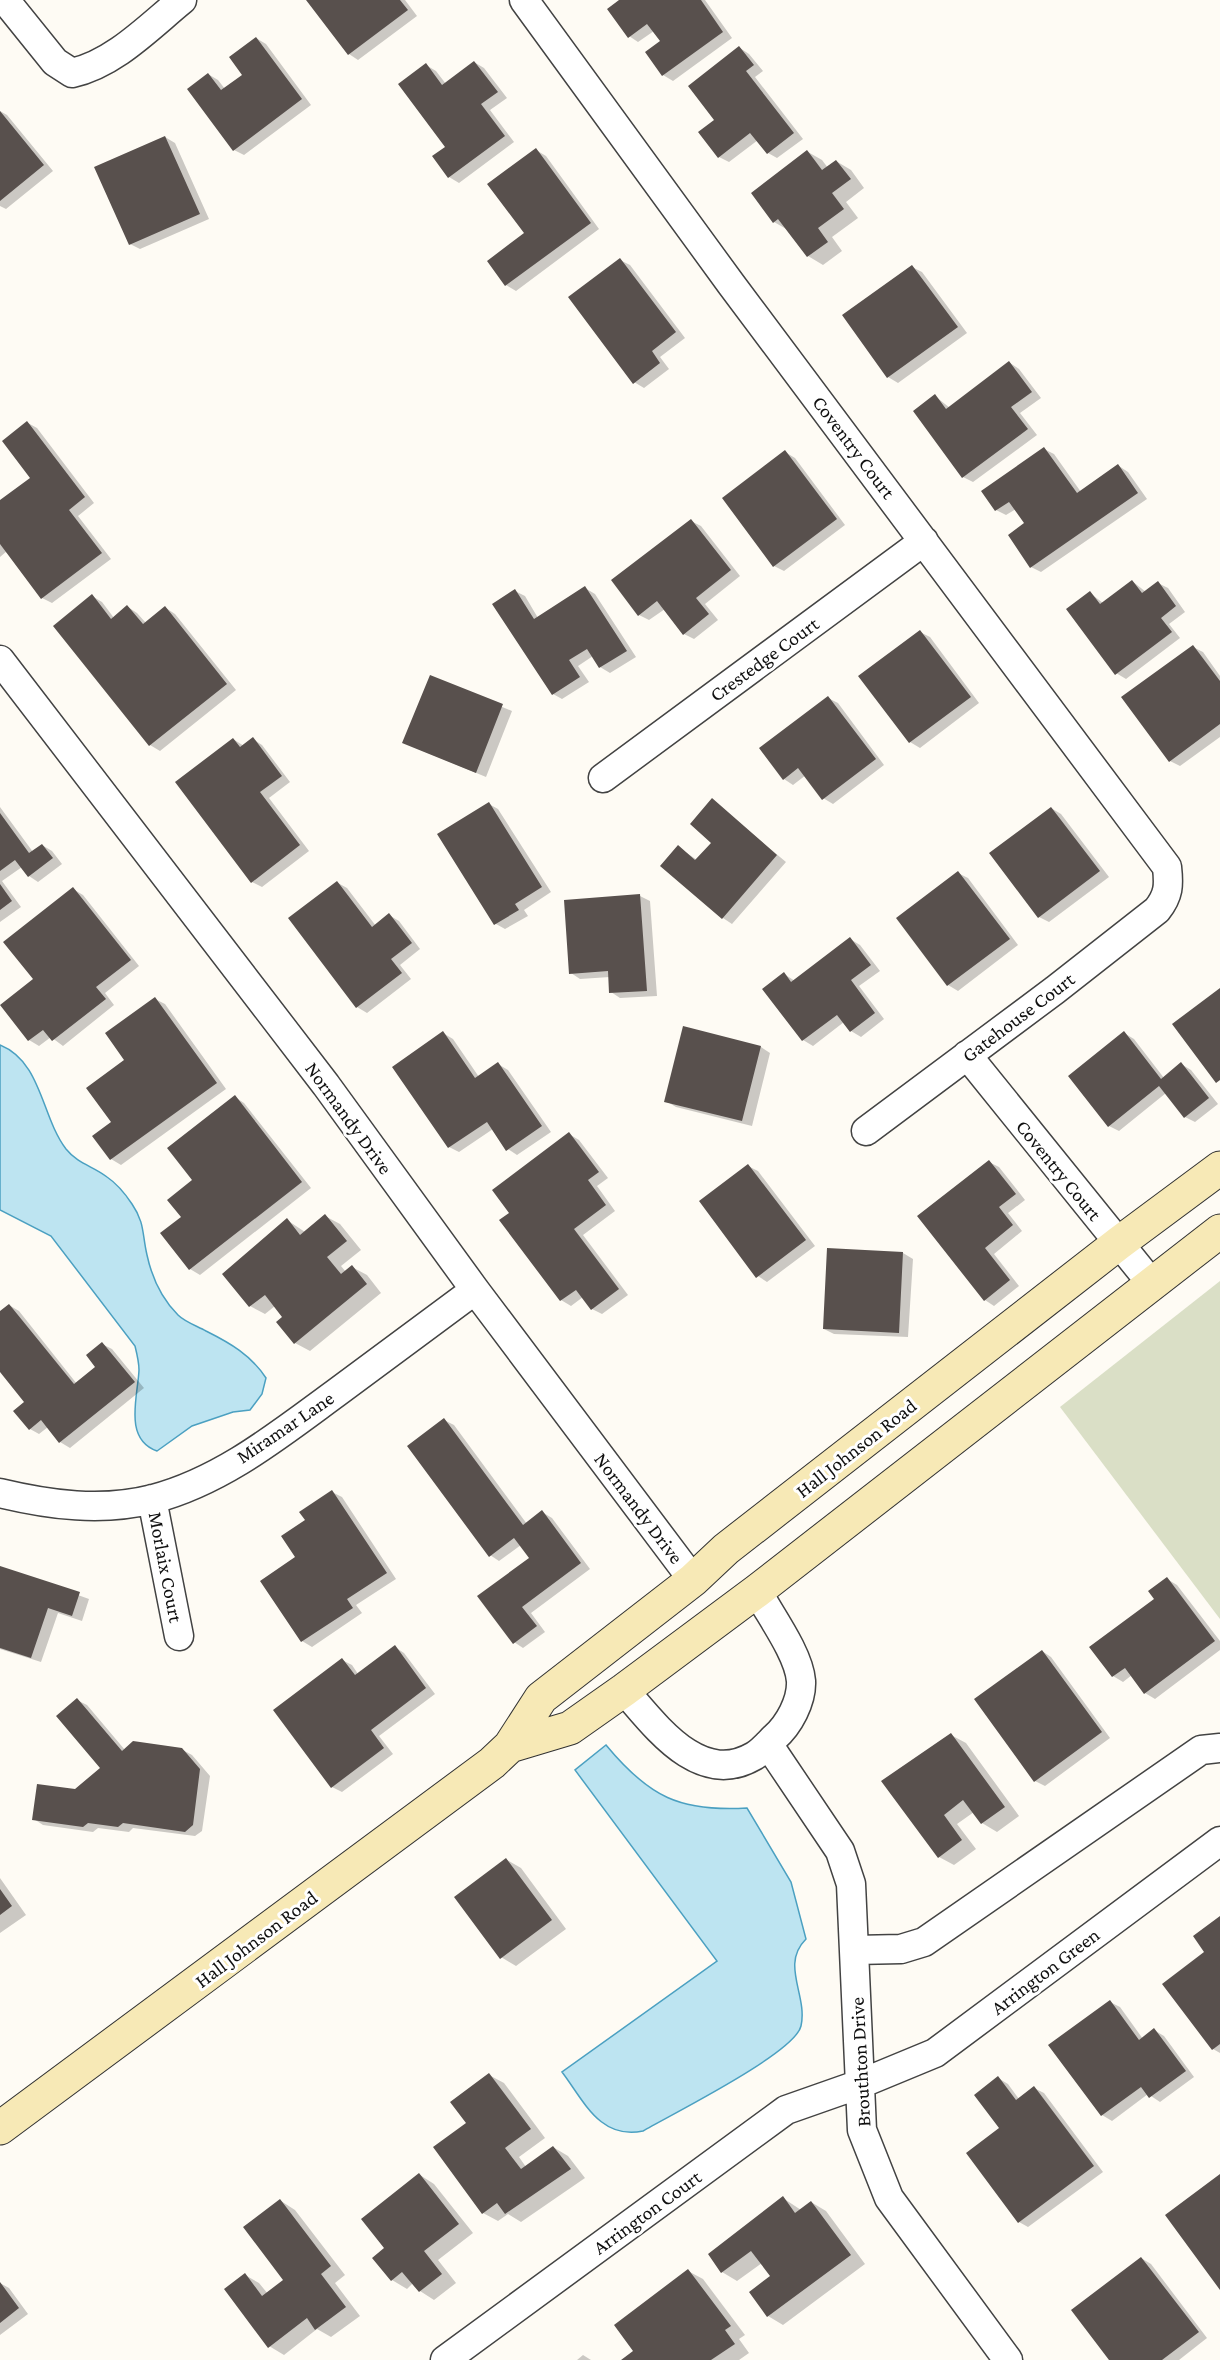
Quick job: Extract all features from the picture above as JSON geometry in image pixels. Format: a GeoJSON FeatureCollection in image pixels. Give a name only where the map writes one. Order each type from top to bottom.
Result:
{"type":"FeatureCollection","features":[{"type":"Feature","properties":{"kind":"main road","name":"Hall Johnson Road"},"geometry":{"type":"LineString","coordinates":[[0,2128],[483,1771],[510,1746],[542,1698],[693,1580],[726,1549],[1119,1243],[1220,1168]]}},
{"type":"Feature","properties":{"kind":"main road","name":"Hall Johnson Road"},"geometry":{"type":"LineString","coordinates":[[510,1746],[570,1728],[624,1690],[757,1591],[1220,1231]]}},
{"type":"Feature","properties":{"kind":"street"},"geometry":{"type":"LineString","coordinates":[[5,0],[48,55],[72,73],[87,70],[122,48],[182,0]]}},
{"type":"Feature","properties":{"kind":"street","name":"Coventry Court"},"geometry":{"type":"LineString","coordinates":[[524,0],[731,284],[1167,867],[1169,888],[1166,899]]}},
{"type":"Feature","properties":{"kind":"street","name":"Crestedge Court"},"geometry":{"type":"LineString","coordinates":[[603,778],[924,541]]}},
{"type":"Feature","properties":{"kind":"street","name":"Normandy Drive"},"geometry":{"type":"LineString","coordinates":[[0,660],[326,1085],[475,1290],[693,1580]]}},
{"type":"Feature","properties":{"kind":"street","name":"Gatehouse Court"},"geometry":{"type":"LineString","coordinates":[[866,1131],[1055,990],[1157,910],[1166,899]]}},
{"type":"Feature","properties":{"kind":"street","name":"Coventry Court"},"geometry":{"type":"LineString","coordinates":[[967,1055],[1152,1284]]}},
{"type":"Feature","properties":{"kind":"street","name":"Miramar Lane"},"geometry":{"type":"LineString","coordinates":[[0,1493],[38,1502],[92,1507],[152,1499],[186,1487],[257,1451],[475,1290]]}},
{"type":"Feature","properties":{"kind":"street","name":"Morlaix Court"},"geometry":{"type":"LineString","coordinates":[[152,1499],[179,1636]]}},
{"type":"Feature","properties":{"kind":"street"},"geometry":{"type":"LineString","coordinates":[[624,1690],[673,1745],[698,1760],[727,1765],[753,1756],[768,1744],[792,1715],[799,1699],[801,1681],[795,1659],[757,1591]]}},
{"type":"Feature","properties":{"kind":"street","name":"Brouthton Drive"},"geometry":{"type":"LineString","coordinates":[[768,1744],[840,1851],[851,1884],[862,2130],[889,2198],[1008,2360]]}},
{"type":"Feature","properties":{"kind":"street"},"geometry":{"type":"LineString","coordinates":[[855,1950],[901,1949],[924,1942],[1201,1750],[1220,1748]]}},
{"type":"Feature","properties":{"kind":"street","name":"Arrington Green"},"geometry":{"type":"LineString","coordinates":[[860,2085],[934,2053],[1220,1841]]}},
{"type":"Feature","properties":{"kind":"street","name":"Arrington Court"},"geometry":{"type":"LineString","coordinates":[[445,2360],[786,2110],[860,2085]]}},
{"type":"Feature","properties":{"kind":"green space"},"geometry":{"type":"Polygon","coordinates":[[[1220,1281],[1220,1619],[1060,1407],[1220,1281]]]}},
{"type":"Feature","properties":{"kind":"water"},"geometry":{"type":"Polygon","coordinates":[[[0,1045],[14,1053],[25,1064],[66,1149],[76,1158],[102,1173],[121,1189],[132,1204],[141,1223],[147,1255],[155,1280],[172,1309],[184,1320],[239,1350],[266,1378],[262,1394],[250,1410],[233,1412],[192,1426],[157,1451],[146,1445],[140,1437],[135,1416],[139,1370],[135,1346],[51,1236],[0,1210],[0,1045]]]}},
{"type":"Feature","properties":{"kind":"water"},"geometry":{"type":"Polygon","coordinates":[[[606,1745],[637,1777],[668,1798],[684,1804],[703,1807],[747,1808],[791,1882],[806,1939],[795,1959],[802,2014],[801,2026],[794,2038],[756,2067],[643,2131],[615,2130],[604,2124],[586,2106],[562,2072],[717,1961],[575,1770],[606,1745]]]}},
{"type":"Feature","properties":{"kind":"building"},"geometry":{"type":"Polygon","coordinates":[[[306,0],[400,0],[408,10],[348,55],[306,0]]]}},
{"type":"Feature","properties":{"kind":"building"},"geometry":{"type":"Polygon","coordinates":[[[619,0],[701,0],[723,32],[662,76],[645,52],[660,41],[647,24],[628,38],[607,9],[619,0]]]}},
{"type":"Feature","properties":{"kind":"building"},"geometry":{"type":"Polygon","coordinates":[[[256,37],[302,99],[233,151],[187,89],[208,73],[221,90],[242,75],[229,57],[256,37]]]}},
{"type":"Feature","properties":{"kind":"building"},"geometry":{"type":"Polygon","coordinates":[[[739,46],[754,65],[746,71],[794,133],[767,154],[750,133],[718,158],[698,132],[714,120],[688,86],[739,46]]]}},
{"type":"Feature","properties":{"kind":"building"},"geometry":{"type":"Polygon","coordinates":[[[474,61],[498,92],[481,104],[505,136],[448,178],[432,156],[445,147],[398,84],[426,63],[442,85],[474,61]]]}},
{"type":"Feature","properties":{"kind":"building"},"geometry":{"type":"Polygon","coordinates":[[[0,111],[44,165],[0,201],[0,111]]]}},
{"type":"Feature","properties":{"kind":"building"},"geometry":{"type":"Polygon","coordinates":[[[165,136],[200,214],[129,245],[94,167],[165,136]]]}},
{"type":"Feature","properties":{"kind":"building"},"geometry":{"type":"Polygon","coordinates":[[[536,148],[591,223],[505,286],[487,261],[524,233],[487,184],[536,148]]]}},
{"type":"Feature","properties":{"kind":"building"},"geometry":{"type":"Polygon","coordinates":[[[807,150],[822,170],[836,160],[851,179],[832,193],[844,209],[818,228],[828,242],[807,257],[778,219],[773,223],[751,193],[807,150]]]}},
{"type":"Feature","properties":{"kind":"building"},"geometry":{"type":"Polygon","coordinates":[[[620,258],[676,332],[652,351],[660,363],[633,384],[568,297],[620,258]]]}},
{"type":"Feature","properties":{"kind":"building"},"geometry":{"type":"Polygon","coordinates":[[[912,265],[958,327],[887,378],[842,315],[912,265]]]}},
{"type":"Feature","properties":{"kind":"building"},"geometry":{"type":"Polygon","coordinates":[[[1009,361],[1032,392],[1011,407],[1028,429],[962,478],[913,411],[935,394],[946,409],[1009,361]]]}},
{"type":"Feature","properties":{"kind":"building"},"geometry":{"type":"Polygon","coordinates":[[[27,421],[85,497],[69,510],[102,553],[41,599],[0,544],[0,500],[30,478],[2,441],[27,421]]]}},
{"type":"Feature","properties":{"kind":"building"},"geometry":{"type":"Polygon","coordinates":[[[1044,447],[1077,493],[1118,464],[1138,493],[1030,568],[1008,535],[1024,523],[1009,502],[995,511],[981,491],[1044,447]]]}},
{"type":"Feature","properties":{"kind":"building"},"geometry":{"type":"Polygon","coordinates":[[[785,450],[837,519],[773,567],[722,498],[785,450]]]}},
{"type":"Feature","properties":{"kind":"building"},"geometry":{"type":"Polygon","coordinates":[[[691,519],[731,570],[696,598],[709,614],[683,635],[657,601],[638,616],[611,580],[691,519]]]}},
{"type":"Feature","properties":{"kind":"building"},"geometry":{"type":"Polygon","coordinates":[[[1132,580],[1142,593],[1158,581],[1176,606],[1161,618],[1172,632],[1115,675],[1066,609],[1090,591],[1100,604],[1132,580]]]}},
{"type":"Feature","properties":{"kind":"building"},"geometry":{"type":"Polygon","coordinates":[[[585,586],[627,651],[599,668],[587,649],[569,660],[580,677],[552,695],[492,604],[515,589],[534,619],[585,586]]]}},
{"type":"Feature","properties":{"kind":"building"},"geometry":{"type":"Polygon","coordinates":[[[92,594],[111,619],[127,605],[143,624],[165,606],[227,684],[149,746],[53,626],[92,594]]]}},
{"type":"Feature","properties":{"kind":"building"},"geometry":{"type":"Polygon","coordinates":[[[920,630],[971,697],[909,743],[858,676],[920,630]]]}},
{"type":"Feature","properties":{"kind":"building"},"geometry":{"type":"Polygon","coordinates":[[[1193,645],[1220,681],[1220,724],[1169,762],[1121,697],[1193,645]]]}},
{"type":"Feature","properties":{"kind":"building"},"geometry":{"type":"Polygon","coordinates":[[[430,675],[503,704],[476,773],[402,743],[430,675]]]}},
{"type":"Feature","properties":{"kind":"building"},"geometry":{"type":"Polygon","coordinates":[[[828,696],[876,759],[822,800],[798,768],[783,780],[759,748],[828,696]]]}},
{"type":"Feature","properties":{"kind":"building"},"geometry":{"type":"Polygon","coordinates":[[[253,737],[282,776],[260,792],[300,845],[251,883],[175,782],[233,738],[240,747],[253,737]]]}},
{"type":"Feature","properties":{"kind":"building"},"geometry":{"type":"Polygon","coordinates":[[[712,798],[777,855],[722,919],[660,866],[678,845],[695,860],[711,843],[690,824],[712,798]]]}},
{"type":"Feature","properties":{"kind":"building"},"geometry":{"type":"Polygon","coordinates":[[[489,802],[542,887],[515,904],[519,910],[494,925],[437,834],[489,802]]]}},
{"type":"Feature","properties":{"kind":"building"},"geometry":{"type":"Polygon","coordinates":[[[1051,807],[1100,871],[1038,918],[989,853],[1051,807]]]}},
{"type":"Feature","properties":{"kind":"building"},"geometry":{"type":"Polygon","coordinates":[[[0,813],[29,853],[42,844],[53,858],[28,877],[15,860],[0,871],[0,813]]]}},
{"type":"Feature","properties":{"kind":"building"},"geometry":{"type":"Polygon","coordinates":[[[958,871],[1010,939],[947,986],[896,918],[958,871]]]}},
{"type":"Feature","properties":{"kind":"building"},"geometry":{"type":"Polygon","coordinates":[[[337,881],[372,927],[389,913],[412,943],[391,959],[402,973],[356,1008],[288,918],[337,881]]]}},
{"type":"Feature","properties":{"kind":"building"},"geometry":{"type":"Polygon","coordinates":[[[0,884],[12,901],[0,910],[0,884]]]}},
{"type":"Feature","properties":{"kind":"building"},"geometry":{"type":"Polygon","coordinates":[[[73,887],[131,960],[96,987],[106,999],[52,1041],[43,1030],[28,1041],[0,1005],[33,979],[3,942],[73,887]]]}},
{"type":"Feature","properties":{"kind":"building"},"geometry":{"type":"Polygon","coordinates":[[[640,894],[647,991],[609,993],[608,971],[569,974],[564,900],[640,894]]]}},
{"type":"Feature","properties":{"kind":"building"},"geometry":{"type":"Polygon","coordinates":[[[850,937],[871,965],[851,980],[875,1013],[850,1032],[837,1015],[802,1041],[762,989],[784,972],[791,982],[850,937]]]}},
{"type":"Feature","properties":{"kind":"building"},"geometry":{"type":"Polygon","coordinates":[[[1220,988],[1220,1080],[1216,1083],[1172,1024],[1220,988]]]}},
{"type":"Feature","properties":{"kind":"building"},"geometry":{"type":"Polygon","coordinates":[[[155,997],[217,1083],[110,1160],[92,1136],[111,1122],[86,1088],[124,1060],[105,1033],[155,997]]]}},
{"type":"Feature","properties":{"kind":"building"},"geometry":{"type":"Polygon","coordinates":[[[683,1026],[761,1046],[742,1121],[664,1102],[683,1026]]]}},
{"type":"Feature","properties":{"kind":"building"},"geometry":{"type":"Polygon","coordinates":[[[443,1031],[475,1078],[498,1062],[542,1126],[506,1151],[487,1122],[448,1148],[392,1067],[443,1031]]]}},
{"type":"Feature","properties":{"kind":"building"},"geometry":{"type":"Polygon","coordinates":[[[1124,1031],[1161,1079],[1181,1062],[1209,1098],[1184,1118],[1159,1086],[1108,1127],[1068,1076],[1124,1031]]]}},
{"type":"Feature","properties":{"kind":"building"},"geometry":{"type":"Polygon","coordinates":[[[235,1095],[302,1182],[189,1270],[160,1233],[181,1217],[167,1200],[192,1180],[167,1148],[235,1095]]]}},
{"type":"Feature","properties":{"kind":"building"},"geometry":{"type":"Polygon","coordinates":[[[569,1132],[599,1172],[588,1180],[606,1205],[574,1229],[619,1289],[591,1310],[576,1290],[560,1301],[499,1220],[509,1213],[492,1190],[569,1132]]]}},
{"type":"Feature","properties":{"kind":"building"},"geometry":{"type":"Polygon","coordinates":[[[989,1160],[1016,1194],[999,1207],[1013,1225],[985,1248],[1010,1280],[984,1301],[917,1216],[989,1160]]]}},
{"type":"Feature","properties":{"kind":"building"},"geometry":{"type":"Polygon","coordinates":[[[748,1164],[806,1240],[756,1278],[699,1201],[748,1164]]]}},
{"type":"Feature","properties":{"kind":"building"},"geometry":{"type":"Polygon","coordinates":[[[325,1214],[347,1241],[327,1257],[341,1274],[352,1265],[367,1284],[294,1344],[276,1322],[282,1317],[265,1295],[249,1307],[222,1274],[287,1218],[300,1235],[325,1214]]]}},
{"type":"Feature","properties":{"kind":"building"},"geometry":{"type":"Polygon","coordinates":[[[827,1248],[903,1252],[899,1333],[823,1329],[827,1248]]]}},
{"type":"Feature","properties":{"kind":"building"},"geometry":{"type":"Polygon","coordinates":[[[9,1304],[74,1384],[95,1367],[86,1355],[102,1342],[135,1382],[59,1443],[41,1420],[29,1430],[13,1411],[24,1402],[0,1372],[0,1311],[9,1304]]]}},
{"type":"Feature","properties":{"kind":"building"},"geometry":{"type":"Polygon","coordinates":[[[444,1418],[523,1525],[542,1510],[581,1563],[522,1607],[537,1626],[513,1644],[477,1596],[529,1558],[514,1538],[489,1557],[407,1446],[444,1418]]]}},
{"type":"Feature","properties":{"kind":"building"},"geometry":{"type":"Polygon","coordinates":[[[332,1490],[387,1573],[347,1599],[353,1608],[301,1642],[260,1581],[295,1557],[281,1536],[305,1520],[299,1512],[332,1490]]]}},
{"type":"Feature","properties":{"kind":"building"},"geometry":{"type":"Polygon","coordinates":[[[0,1566],[80,1592],[72,1616],[48,1608],[31,1658],[0,1648],[0,1566]]]}},
{"type":"Feature","properties":{"kind":"building"},"geometry":{"type":"Polygon","coordinates":[[[1167,1577],[1215,1641],[1144,1694],[1125,1668],[1112,1677],[1089,1647],[1154,1599],[1148,1591],[1167,1577]]]}},
{"type":"Feature","properties":{"kind":"building"},"geometry":{"type":"Polygon","coordinates":[[[395,1645],[426,1688],[371,1730],[384,1748],[331,1788],[273,1710],[342,1658],[355,1675],[395,1645]]]}},
{"type":"Feature","properties":{"kind":"building"},"geometry":{"type":"Polygon","coordinates":[[[1042,1650],[1102,1732],[1034,1782],[974,1699],[1042,1650]]]}},
{"type":"Feature","properties":{"kind":"building"},"geometry":{"type":"Polygon","coordinates":[[[77,1698],[122,1751],[133,1741],[182,1748],[200,1769],[193,1825],[185,1832],[123,1823],[118,1827],[88,1823],[83,1827],[32,1820],[37,1784],[75,1789],[100,1768],[56,1716],[77,1698]]]}},
{"type":"Feature","properties":{"kind":"building"},"geometry":{"type":"Polygon","coordinates":[[[951,1733],[1005,1807],[981,1824],[963,1800],[944,1815],[962,1840],[938,1858],[881,1781],[951,1733]]]}},
{"type":"Feature","properties":{"kind":"building"},"geometry":{"type":"Polygon","coordinates":[[[506,1858],[552,1920],[500,1959],[454,1897],[506,1858]]]}},
{"type":"Feature","properties":{"kind":"building"},"geometry":{"type":"Polygon","coordinates":[[[0,1889],[12,1906],[0,1915],[0,1889]]]}},
{"type":"Feature","properties":{"kind":"building"},"geometry":{"type":"Polygon","coordinates":[[[1220,1916],[1220,2044],[1212,2050],[1162,1984],[1204,1952],[1193,1936],[1220,1916]]]}},
{"type":"Feature","properties":{"kind":"building"},"geometry":{"type":"Polygon","coordinates":[[[1110,2000],[1139,2040],[1154,2028],[1186,2071],[1149,2098],[1141,2087],[1101,2116],[1048,2045],[1110,2000]]]}},
{"type":"Feature","properties":{"kind":"building"},"geometry":{"type":"Polygon","coordinates":[[[489,2073],[531,2129],[505,2148],[521,2169],[553,2146],[571,2169],[505,2214],[497,2203],[482,2214],[433,2147],[466,2123],[450,2102],[489,2073]]]}},
{"type":"Feature","properties":{"kind":"building"},"geometry":{"type":"Polygon","coordinates":[[[998,2076],[1016,2100],[1034,2086],[1094,2166],[1018,2223],[966,2153],[999,2128],[974,2095],[998,2076]]]}},
{"type":"Feature","properties":{"kind":"building"},"geometry":{"type":"Polygon","coordinates":[[[419,2173],[459,2224],[424,2251],[442,2274],[419,2292],[402,2272],[391,2281],[372,2258],[384,2248],[361,2219],[419,2173]]]}},
{"type":"Feature","properties":{"kind":"building"},"geometry":{"type":"Polygon","coordinates":[[[1220,2174],[1220,2290],[1165,2215],[1220,2174]]]}},
{"type":"Feature","properties":{"kind":"building"},"geometry":{"type":"Polygon","coordinates":[[[783,2196],[795,2213],[811,2201],[851,2255],[767,2317],[749,2292],[770,2276],[751,2251],[721,2273],[708,2254],[783,2196]]]}},
{"type":"Feature","properties":{"kind":"building"},"geometry":{"type":"Polygon","coordinates":[[[280,2199],[331,2266],[321,2274],[346,2307],[315,2330],[307,2318],[268,2348],[224,2289],[245,2273],[262,2296],[283,2280],[243,2227],[280,2199]]]}},
{"type":"Feature","properties":{"kind":"building"},"geometry":{"type":"Polygon","coordinates":[[[1141,2257],[1199,2332],[1162,2360],[1109,2360],[1071,2310],[1141,2257]]]}},
{"type":"Feature","properties":{"kind":"building"},"geometry":{"type":"Polygon","coordinates":[[[688,2269],[731,2326],[725,2330],[735,2344],[711,2360],[621,2360],[633,2351],[614,2325],[688,2269]]]}},
{"type":"Feature","properties":{"kind":"building"},"geometry":{"type":"Polygon","coordinates":[[[0,2282],[19,2308],[0,2323],[0,2282]]]}}]}
